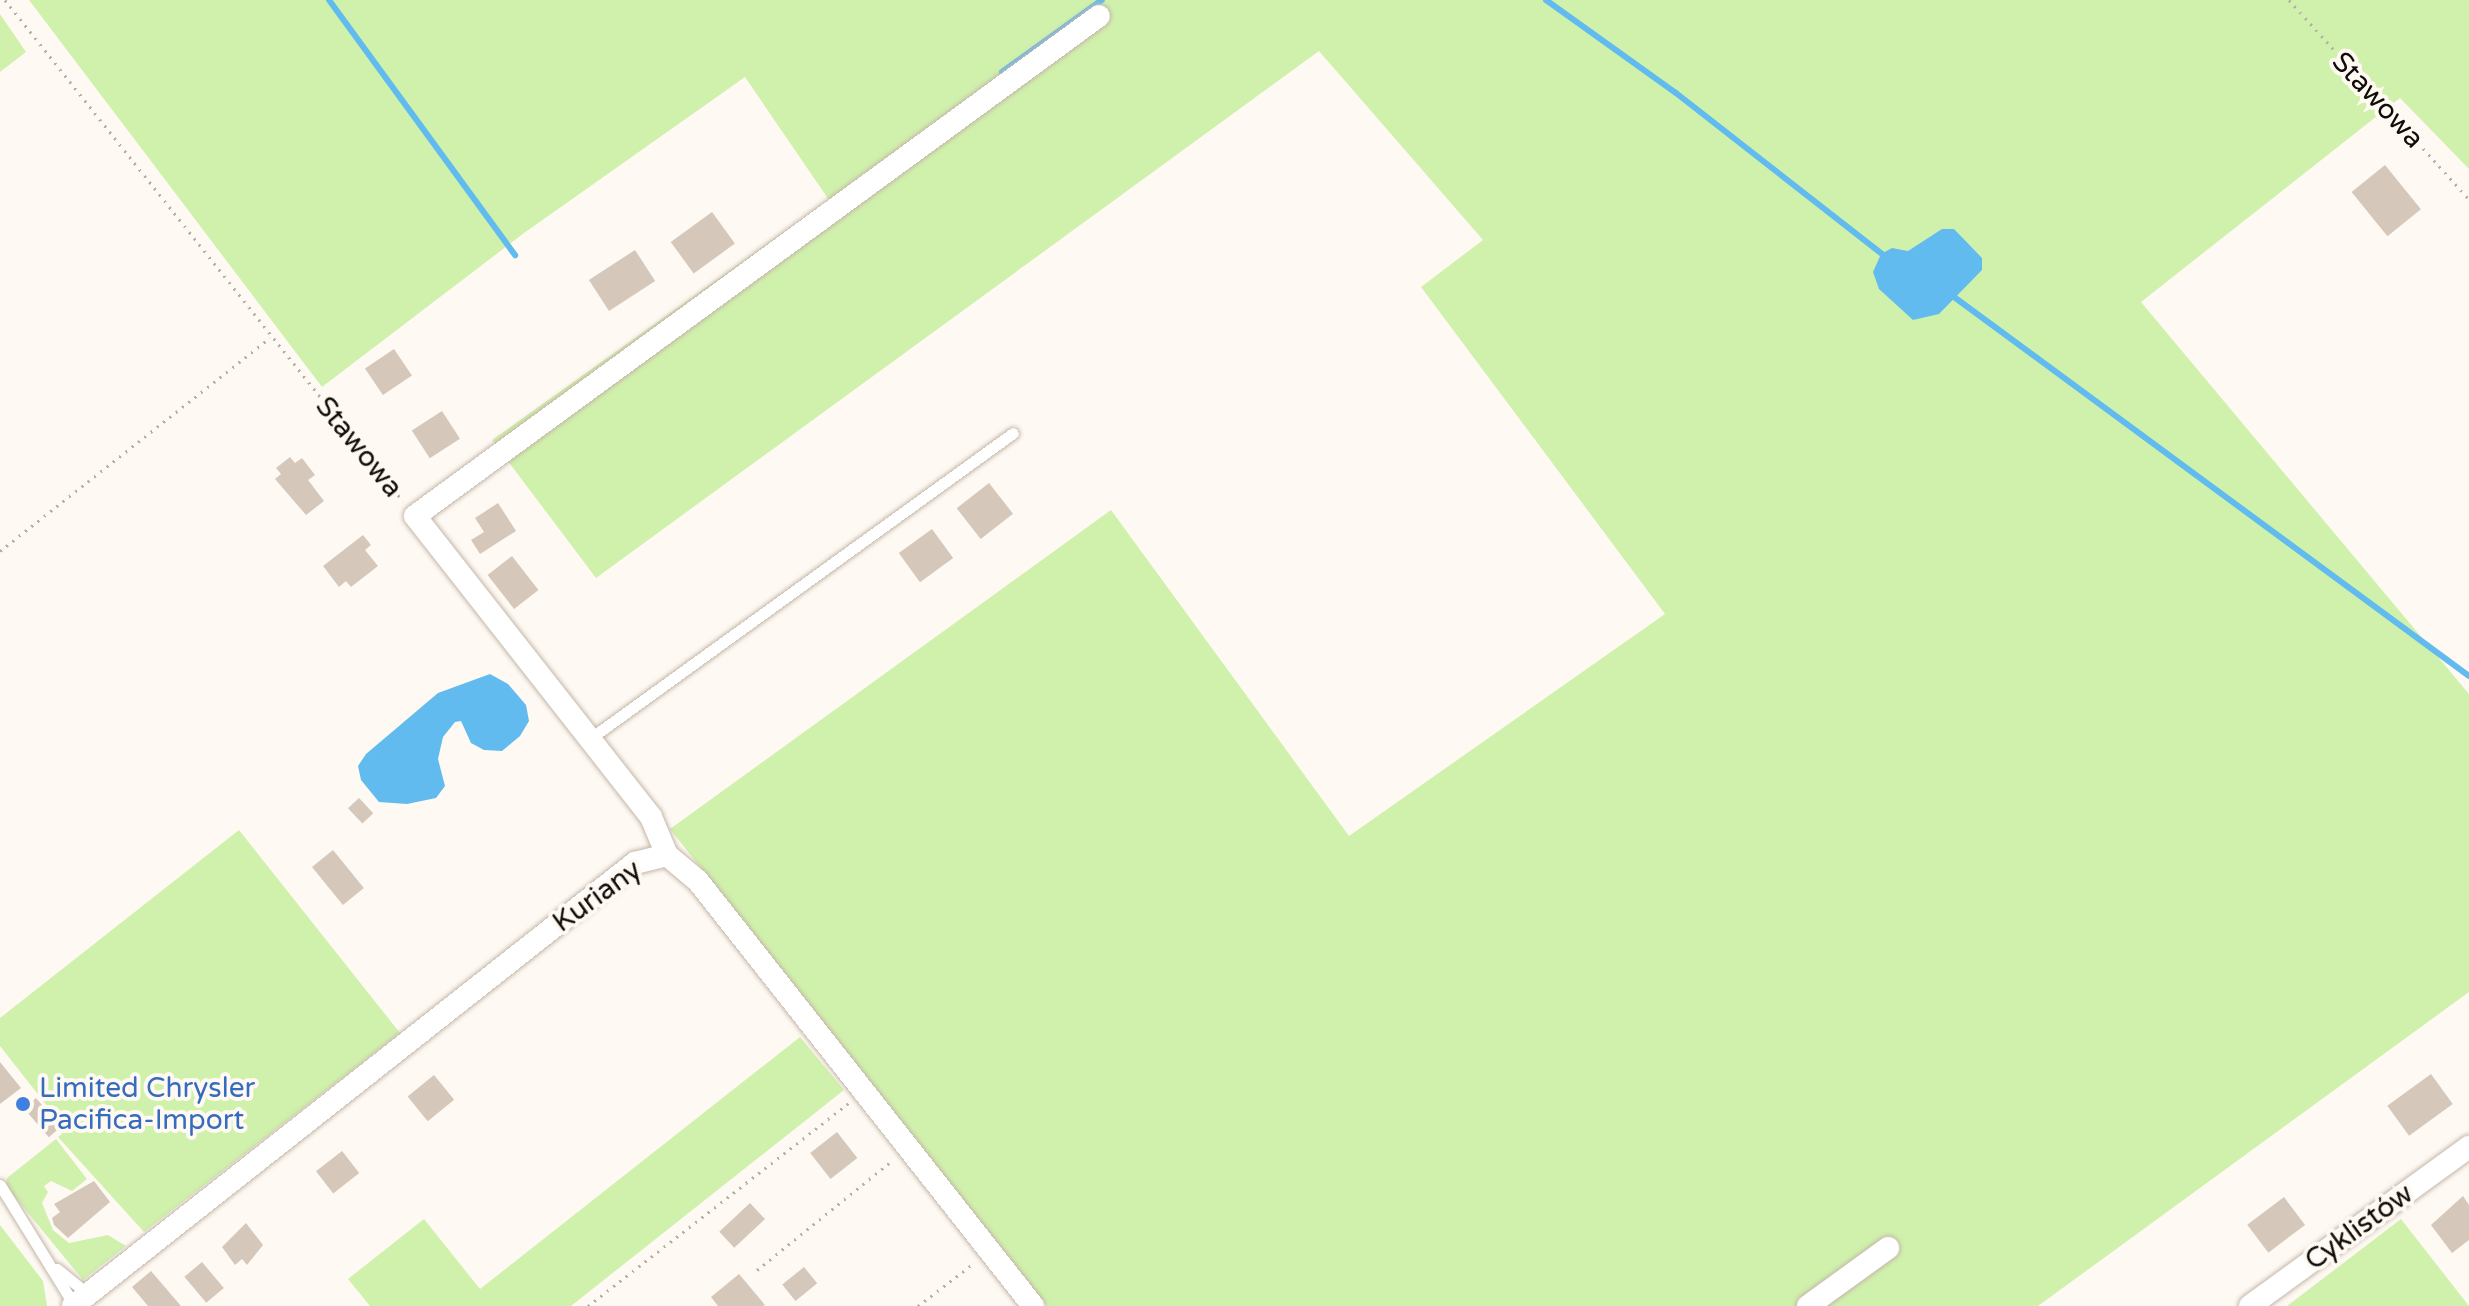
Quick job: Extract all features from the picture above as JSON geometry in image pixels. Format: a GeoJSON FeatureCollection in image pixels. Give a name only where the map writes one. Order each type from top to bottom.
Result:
{"type":"FeatureCollection","features":[{"type":"Feature","properties":{"kind":"street"},"geometry":{"type":"LineString","coordinates":[[415,516],[1099,16]]}},
{"type":"Feature","properties":{"kind":"street","name":"Stawowa"},"geometry":{"type":"LineString","coordinates":[[415,516],[651,817],[667,855]]}},
{"type":"Feature","properties":{"kind":"street","name":"Kuriany"},"geometry":{"type":"LineString","coordinates":[[78,1302],[635,863],[667,855],[698,881],[1033,1306]]}},
{"type":"Feature","properties":{"kind":"street","name":"Cyklistów"},"geometry":{"type":"LineString","coordinates":[[2250,1306],[2469,1147]]}},
{"type":"Feature","properties":{"kind":"street"},"geometry":{"type":"LineString","coordinates":[[1808,1306],[1888,1248]]}},
{"type":"Feature","properties":{"kind":"lane"},"geometry":{"type":"LineString","coordinates":[[588,740],[1013,433]]}},
{"type":"Feature","properties":{"kind":"lane"},"geometry":{"type":"LineString","coordinates":[[0,1185],[22,1227],[78,1302]]}},
{"type":"Feature","properties":{"kind":"lane"},"geometry":{"type":"LineString","coordinates":[[54,1267],[78,1302]]}},
{"type":"Feature","properties":{"kind":"path","name":"Stawowa"},"geometry":{"type":"LineString","coordinates":[[5,0],[38,47],[415,516]]}},
{"type":"Feature","properties":{"kind":"path","name":"Stawowa"},"geometry":{"type":"LineString","coordinates":[[2289,0],[2469,199]]}},
{"type":"Feature","properties":{"kind":"path"},"geometry":{"type":"LineString","coordinates":[[0,551],[272,337]]}},
{"type":"Feature","properties":{"kind":"path"},"geometry":{"type":"LineString","coordinates":[[588,1306],[864,1091]]}},
{"type":"Feature","properties":{"kind":"path"},"geometry":{"type":"LineString","coordinates":[[757,1270],[909,1148]]}},
{"type":"Feature","properties":{"kind":"path"},"geometry":{"type":"LineString","coordinates":[[918,1306],[989,1250]]}},
{"type":"Feature","properties":{"kind":"green space"},"geometry":{"type":"Polygon","coordinates":[[[29,0],[2469,0],[2469,169],[2400,98],[2141,302],[2469,694],[2469,992],[2038,1306],[1047,1306],[670,829],[1111,510],[1349,836],[1665,614],[1421,287],[1483,240],[1319,51],[596,578],[492,440],[829,200],[745,77],[524,233],[322,387],[29,0]]]}},
{"type":"Feature","properties":{"kind":"green space"},"geometry":{"type":"Polygon","coordinates":[[[0,14],[26,52],[0,72],[0,14]]]}},
{"type":"Feature","properties":{"kind":"green space"},"geometry":{"type":"Polygon","coordinates":[[[239,830],[400,1033],[144,1232],[58,1137],[66,1130],[0,1046],[0,1018],[239,830]]]}},
{"type":"Feature","properties":{"kind":"green space"},"geometry":{"type":"Polygon","coordinates":[[[800,1037],[844,1090],[571,1306],[370,1306],[348,1279],[424,1219],[480,1289],[800,1037]]]}},
{"type":"Feature","properties":{"kind":"green space"},"geometry":{"type":"Polygon","coordinates":[[[56,1139],[87,1179],[72,1191],[51,1181],[44,1186],[48,1192],[42,1203],[53,1230],[69,1243],[108,1235],[126,1246],[83,1280],[6,1186],[7,1178],[56,1139]]]}},
{"type":"Feature","properties":{"kind":"green space"},"geometry":{"type":"Polygon","coordinates":[[[2401,1219],[2469,1306],[2287,1306],[2401,1219]]]}},
{"type":"Feature","properties":{"kind":"green space"},"geometry":{"type":"Polygon","coordinates":[[[0,1225],[43,1281],[47,1306],[0,1306],[0,1225]]]}},
{"type":"Feature","properties":{"kind":"water"},"geometry":{"type":"Polygon","coordinates":[[[1942,229],[1954,229],[1982,258],[1982,270],[1939,314],[1913,320],[1879,289],[1873,272],[1881,254],[1892,248],[1908,251],[1942,229]]]}},
{"type":"Feature","properties":{"kind":"water"},"geometry":{"type":"Polygon","coordinates":[[[490,674],[508,684],[526,705],[529,721],[520,736],[502,751],[484,750],[471,743],[461,721],[455,722],[443,737],[438,759],[445,786],[436,798],[407,804],[379,802],[361,780],[358,766],[366,754],[438,693],[490,674]]]}},
{"type":"Feature","properties":{"kind":"building"},"geometry":{"type":"Polygon","coordinates":[[[2385,165],[2421,209],[2387,236],[2352,192],[2385,165]]]}},
{"type":"Feature","properties":{"kind":"building"},"geometry":{"type":"Polygon","coordinates":[[[712,212],[735,244],[694,274],[671,242],[712,212]]]}},
{"type":"Feature","properties":{"kind":"building"},"geometry":{"type":"Polygon","coordinates":[[[635,250],[655,281],[609,311],[589,280],[635,250]]]}},
{"type":"Feature","properties":{"kind":"building"},"geometry":{"type":"Polygon","coordinates":[[[394,349],[412,376],[383,395],[365,369],[394,349]]]}},
{"type":"Feature","properties":{"kind":"building"},"geometry":{"type":"Polygon","coordinates":[[[442,411],[460,439],[430,458],[412,431],[442,411]]]}},
{"type":"Feature","properties":{"kind":"building"},"geometry":{"type":"Polygon","coordinates":[[[290,457],[295,463],[302,458],[315,475],[308,480],[324,501],[306,515],[275,479],[281,474],[276,468],[290,457]]]}},
{"type":"Feature","properties":{"kind":"building"},"geometry":{"type":"Polygon","coordinates":[[[989,483],[1013,514],[981,539],[957,508],[989,483]]]}},
{"type":"Feature","properties":{"kind":"building"},"geometry":{"type":"Polygon","coordinates":[[[498,503],[516,531],[480,554],[471,540],[484,532],[475,518],[498,503]]]}},
{"type":"Feature","properties":{"kind":"building"},"geometry":{"type":"Polygon","coordinates":[[[932,529],[953,558],[920,582],[899,553],[932,529]]]}},
{"type":"Feature","properties":{"kind":"building"},"geometry":{"type":"Polygon","coordinates":[[[363,535],[371,545],[365,550],[378,566],[351,587],[346,581],[339,587],[323,566],[363,535]]]}},
{"type":"Feature","properties":{"kind":"building"},"geometry":{"type":"Polygon","coordinates":[[[512,556],[538,590],[514,609],[488,575],[512,556]]]}},
{"type":"Feature","properties":{"kind":"building"},"geometry":{"type":"Polygon","coordinates":[[[359,798],[373,813],[362,824],[348,808],[359,798]]]}},
{"type":"Feature","properties":{"kind":"building"},"geometry":{"type":"Polygon","coordinates":[[[333,850],[364,888],[343,905],[312,867],[333,850]]]}},
{"type":"Feature","properties":{"kind":"building"},"geometry":{"type":"Polygon","coordinates":[[[0,1062],[21,1088],[0,1104],[0,1062]]]}},
{"type":"Feature","properties":{"kind":"building"},"geometry":{"type":"Polygon","coordinates":[[[2431,1074],[2453,1104],[2409,1136],[2387,1106],[2431,1074]]]}},
{"type":"Feature","properties":{"kind":"building"},"geometry":{"type":"Polygon","coordinates":[[[434,1075],[454,1100],[428,1121],[408,1096],[434,1075]]]}},
{"type":"Feature","properties":{"kind":"building"},"geometry":{"type":"Polygon","coordinates":[[[36,1098],[61,1127],[49,1137],[24,1108],[36,1098]]]}},
{"type":"Feature","properties":{"kind":"building"},"geometry":{"type":"Polygon","coordinates":[[[837,1132],[857,1158],[831,1179],[810,1153],[837,1132]]]}},
{"type":"Feature","properties":{"kind":"building"},"geometry":{"type":"Polygon","coordinates":[[[342,1151],[359,1173],[333,1193],[316,1171],[342,1151]]]}},
{"type":"Feature","properties":{"kind":"building"},"geometry":{"type":"Polygon","coordinates":[[[94,1181],[110,1202],[68,1238],[54,1225],[52,1218],[60,1212],[54,1204],[94,1181]]]}},
{"type":"Feature","properties":{"kind":"building"},"geometry":{"type":"Polygon","coordinates":[[[2463,1196],[2469,1205],[2469,1240],[2452,1253],[2431,1225],[2463,1196]]]}},
{"type":"Feature","properties":{"kind":"building"},"geometry":{"type":"Polygon","coordinates":[[[2284,1197],[2305,1225],[2268,1253],[2247,1225],[2284,1197]]]}},
{"type":"Feature","properties":{"kind":"building"},"geometry":{"type":"Polygon","coordinates":[[[750,1203],[765,1219],[734,1248],[719,1232],[750,1203]]]}},
{"type":"Feature","properties":{"kind":"building"},"geometry":{"type":"Polygon","coordinates":[[[246,1223],[263,1245],[247,1265],[242,1259],[235,1265],[222,1247],[246,1223]]]}},
{"type":"Feature","properties":{"kind":"building"},"geometry":{"type":"Polygon","coordinates":[[[202,1262],[224,1288],[206,1303],[184,1277],[202,1262]]]}},
{"type":"Feature","properties":{"kind":"building"},"geometry":{"type":"Polygon","coordinates":[[[804,1267],[817,1283],[795,1301],[782,1285],[804,1267]]]}},
{"type":"Feature","properties":{"kind":"building"},"geometry":{"type":"Polygon","coordinates":[[[151,1271],[181,1306],[148,1306],[132,1287],[151,1271]]]}},
{"type":"Feature","properties":{"kind":"building"},"geometry":{"type":"Polygon","coordinates":[[[739,1274],[765,1305],[718,1306],[711,1297],[739,1274]]]}},
{"type":"Feature","properties":{"kind":"waterway"},"geometry":{"type":"LineString","coordinates":[[329,0],[515,255]]}},
{"type":"Feature","properties":{"kind":"waterway"},"geometry":{"type":"LineString","coordinates":[[1002,72],[1102,0]]}},
{"type":"Feature","properties":{"kind":"waterway"},"geometry":{"type":"LineString","coordinates":[[1546,0],[1676,93],[1885,256]]}},
{"type":"Feature","properties":{"kind":"waterway"},"geometry":{"type":"LineString","coordinates":[[1950,294],[2469,676]]}},
{"type":"Feature","properties":{"kind":"place","name":"Limited Chrysler Pacifica-Import"},"geometry":{"type":"Point","coordinates":[23,1104]}}]}
